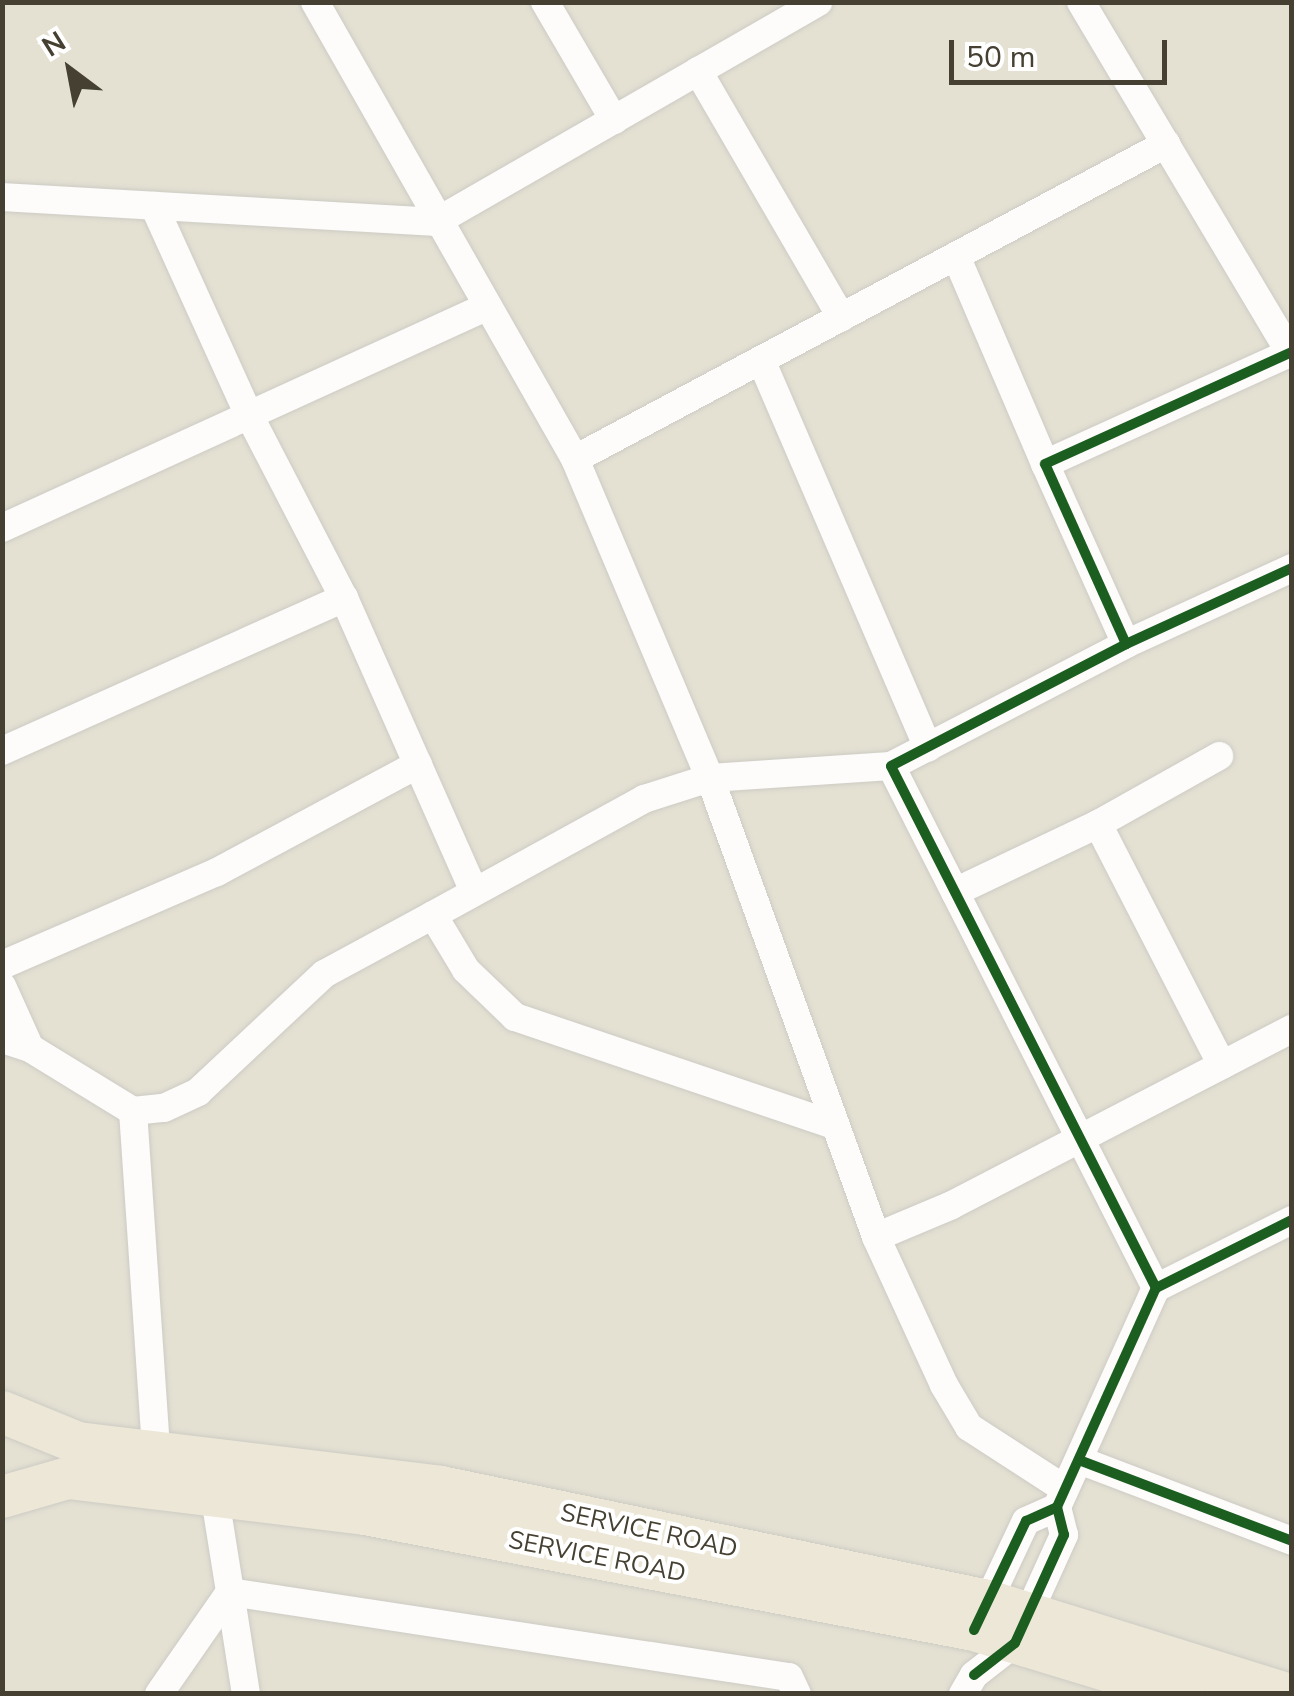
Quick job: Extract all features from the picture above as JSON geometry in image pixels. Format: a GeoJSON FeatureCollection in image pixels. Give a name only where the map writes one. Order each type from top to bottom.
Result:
{"type":"FeatureCollection","features":[{"type":"Feature","properties":{"kind":"highway","name":"SERVICE ROAD"},"geometry":{"type":"LineString","coordinates":[[2,1412],[73,1460],[215,1498],[365,1514],[1001,1622],[1184,1694]]}},
{"type":"Feature","properties":{"kind":"highway"},"geometry":{"type":"LineString","coordinates":[[2,1434],[73,1460]]}},
{"type":"Feature","properties":{"kind":"highway","name":"SERVICE ROAD"},"geometry":{"type":"LineString","coordinates":[[2,1497],[73,1460],[156,1450],[441,1487],[1287,1694]]}},
{"type":"Feature","properties":{"kind":"highway"},"geometry":{"type":"LineString","coordinates":[[2,1470],[73,1460]]}},
{"type":"Feature","properties":{"kind":"street"},"geometry":{"type":"LineString","coordinates":[[314,2],[436,222],[576,459],[710,778],[876,1237],[969,1427],[1061,1498],[1064,1535],[1001,1622],[968,1684]]}},
{"type":"Feature","properties":{"kind":"street"},"geometry":{"type":"LineString","coordinates":[[544,2],[614,120]]}},
{"type":"Feature","properties":{"kind":"street"},"geometry":{"type":"LineString","coordinates":[[2,197],[436,222],[818,2]]}},
{"type":"Feature","properties":{"kind":"street"},"geometry":{"type":"LineString","coordinates":[[1046,464],[1291,352],[1081,2]]}},
{"type":"Feature","properties":{"kind":"street"},"geometry":{"type":"LineString","coordinates":[[698,71],[841,318]]}},
{"type":"Feature","properties":{"kind":"street"},"geometry":{"type":"LineString","coordinates":[[576,459],[1166,144]]}},
{"type":"Feature","properties":{"kind":"street"},"geometry":{"type":"LineString","coordinates":[[154,206],[249,415],[344,598],[474,892]]}},
{"type":"Feature","properties":{"kind":"street"},"geometry":{"type":"LineString","coordinates":[[956,256],[1126,644]]}},
{"type":"Feature","properties":{"kind":"street"},"geometry":{"type":"LineString","coordinates":[[2,528],[486,307]]}},
{"type":"Feature","properties":{"kind":"street"},"geometry":{"type":"LineString","coordinates":[[762,360],[928,748]]}},
{"type":"Feature","properties":{"kind":"street"},"geometry":{"type":"LineString","coordinates":[[2,1038],[30,1048],[133,1111],[164,1108],[198,1092],[324,974],[644,799],[710,778],[891,766],[1126,644],[1292,568]]}},
{"type":"Feature","properties":{"kind":"street"},"geometry":{"type":"LineString","coordinates":[[2,751],[344,598]]}},
{"type":"Feature","properties":{"kind":"street"},"geometry":{"type":"LineString","coordinates":[[955,892],[1098,824],[1219,756]]}},
{"type":"Feature","properties":{"kind":"street"},"geometry":{"type":"LineString","coordinates":[[2,965],[217,872],[418,764]]}},
{"type":"Feature","properties":{"kind":"street"},"geometry":{"type":"LineString","coordinates":[[891,766],[1156,1288]]}},
{"type":"Feature","properties":{"kind":"street"},"geometry":{"type":"LineString","coordinates":[[1098,824],[1222,1065]]}},
{"type":"Feature","properties":{"kind":"street"},"geometry":{"type":"LineString","coordinates":[[433,915],[466,970],[515,1018],[832,1124]]}},
{"type":"Feature","properties":{"kind":"street"},"geometry":{"type":"LineString","coordinates":[[2,986],[30,1048]]}},
{"type":"Feature","properties":{"kind":"street"},"geometry":{"type":"LineString","coordinates":[[876,1237],[1292,1030]]}},
{"type":"Feature","properties":{"kind":"street"},"geometry":{"type":"LineString","coordinates":[[133,1111],[156,1450]]}},
{"type":"Feature","properties":{"kind":"street"},"geometry":{"type":"LineString","coordinates":[[968,1684],[1001,1622],[1026,1521],[1061,1498],[1156,1288],[1292,1220]]}},
{"type":"Feature","properties":{"kind":"street"},"geometry":{"type":"LineString","coordinates":[[1080,1460],[1292,1541]]}},
{"type":"Feature","properties":{"kind":"street"},"geometry":{"type":"LineString","coordinates":[[215,1498],[246,1694]]}},
{"type":"Feature","properties":{"kind":"street"},"geometry":{"type":"LineString","coordinates":[[159,1694],[230,1592]]}},
{"type":"Feature","properties":{"kind":"street"},"geometry":{"type":"LineString","coordinates":[[230,1592],[789,1677],[797,1694]]}},
{"type":"Feature","properties":{"kind":"shaded area"},"geometry":{"type":"Polygon","coordinates":[[[3,3],[1291,3],[1291,1693],[3,1693],[3,3]]]}},
{"type":"Feature","properties":{"kind":"cycle path"},"geometry":{"type":"LineString","coordinates":[[974,1675],[1015,1643],[1064,1535],[1057,1507],[1156,1288],[891,766],[1126,644],[1045,464],[1292,352]]}},
{"type":"Feature","properties":{"kind":"cycle path"},"geometry":{"type":"LineString","coordinates":[[1126,644],[1292,568]]}},
{"type":"Feature","properties":{"kind":"cycle path"},"geometry":{"type":"LineString","coordinates":[[1156,1288],[1292,1220]]}},
{"type":"Feature","properties":{"kind":"cycle path"},"geometry":{"type":"LineString","coordinates":[[1079,1460],[1292,1541]]}},
{"type":"Feature","properties":{"kind":"cycle path"},"geometry":{"type":"LineString","coordinates":[[974,1630],[1026,1521],[1057,1507]]}}]}
